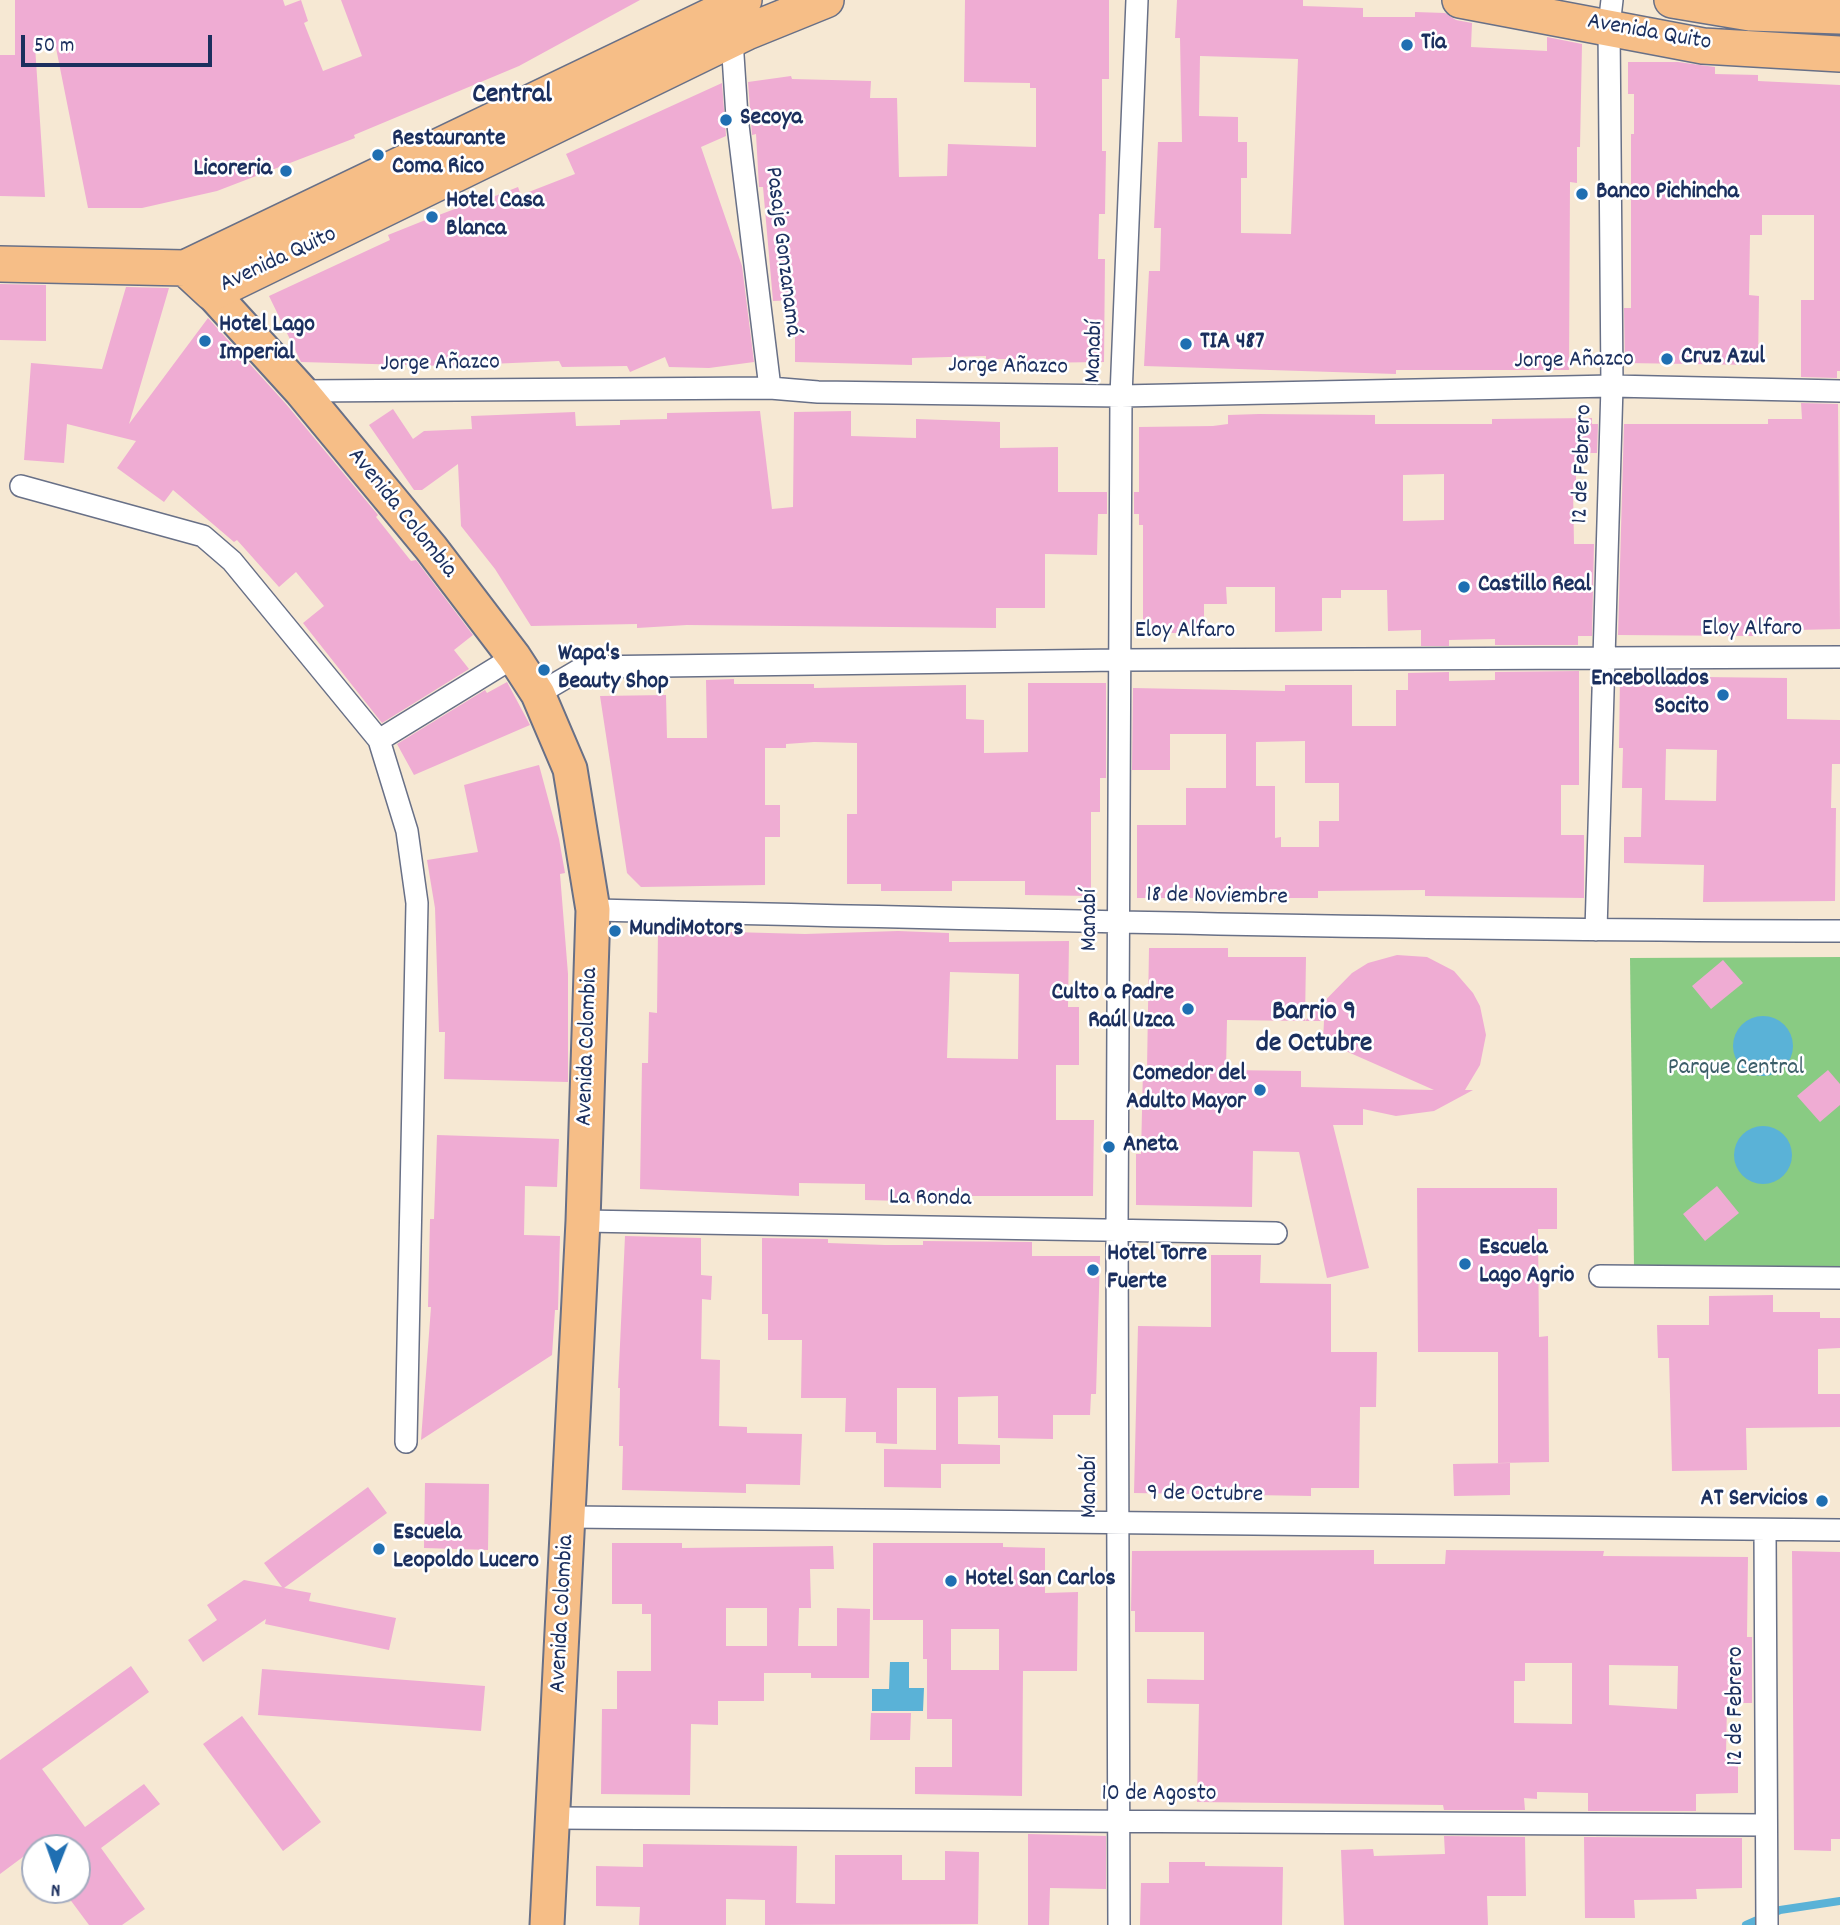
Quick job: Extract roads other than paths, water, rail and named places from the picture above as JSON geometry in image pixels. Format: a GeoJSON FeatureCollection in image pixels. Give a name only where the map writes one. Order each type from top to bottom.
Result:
{"type":"FeatureCollection","features":[{"type":"Feature","properties":{"kind":"highway","name":"Avenida Quito"},"geometry":{"type":"LineString","coordinates":[[744,0],[185,268],[212,293],[732,40],[826,0]]}},
{"type":"Feature","properties":{"kind":"highway","name":"Avenida Quito"},"geometry":{"type":"LineString","coordinates":[[1460,0],[1611,13],[1703,46],[1840,54]]}},
{"type":"Feature","properties":{"kind":"highway","name":"Avenida Quito"},"geometry":{"type":"LineString","coordinates":[[1672,0],[1750,13],[1840,16]]}},
{"type":"Feature","properties":{"kind":"highway"},"geometry":{"type":"LineString","coordinates":[[0,264],[185,268]]}},
{"type":"Feature","properties":{"kind":"main road","name":"Avenida Colombia"},"geometry":{"type":"LineString","coordinates":[[212,293],[301,391],[431,548],[514,657],[538,694],[570,769],[593,911],[583,1221],[547,1925]]}},
{"type":"Feature","properties":{"kind":"street","name":"Manabí"},"geometry":{"type":"LineString","coordinates":[[1119,1925],[1117,1229],[1121,396],[1137,0]]}},
{"type":"Feature","properties":{"kind":"street","name":"12 de Febrero"},"geometry":{"type":"LineString","coordinates":[[1596,930],[1612,386],[1611,13]]}},
{"type":"Feature","properties":{"kind":"street","name":"Pasaje Gonzanamá"},"geometry":{"type":"LineString","coordinates":[[732,40],[737,117],[770,388]]}},
{"type":"Feature","properties":{"kind":"street","name":"Jorge Añazco"},"geometry":{"type":"LineString","coordinates":[[301,391],[770,388],[818,392],[1121,396],[1612,386],[1840,391]]}},
{"type":"Feature","properties":{"kind":"street"},"geometry":{"type":"LineString","coordinates":[[21,486],[203,536],[232,561],[379,740],[407,831],[417,903],[405,1442]]}},
{"type":"Feature","properties":{"kind":"street"},"geometry":{"type":"LineString","coordinates":[[379,740],[514,657]]}},
{"type":"Feature","properties":{"kind":"street","name":"Eloy Alfaro"},"geometry":{"type":"LineString","coordinates":[[538,694],[584,667],[1120,660],[1840,657]]}},
{"type":"Feature","properties":{"kind":"street","name":"18 de Noviembre"},"geometry":{"type":"LineString","coordinates":[[593,911],[1118,923],[1596,930],[1840,930]]}},
{"type":"Feature","properties":{"kind":"street","name":"La Ronda"},"geometry":{"type":"LineString","coordinates":[[583,1221],[1276,1233]]}},
{"type":"Feature","properties":{"kind":"street"},"geometry":{"type":"LineString","coordinates":[[1600,1276],[1840,1278]]}},
{"type":"Feature","properties":{"kind":"street","name":"9 de Octubre"},"geometry":{"type":"LineString","coordinates":[[569,1517],[1840,1530]]}},
{"type":"Feature","properties":{"kind":"street","name":"12 de Febrero"},"geometry":{"type":"LineString","coordinates":[[1765,1530],[1764,1825],[1768,1883],[1767,1925]]}},
{"type":"Feature","properties":{"kind":"street","name":"10 de Agosto"},"geometry":{"type":"LineString","coordinates":[[553,1818],[1764,1825]]}},
{"type":"Feature","properties":{"kind":"water"},"geometry":{"type":"Polygon","coordinates":[[[1757,1016],[1769,1016],[1788,1029],[1793,1046],[1791,1058],[1780,1071],[1769,1076],[1757,1076],[1738,1063],[1733,1052],[1733,1040],[1746,1021],[1757,1016]]]}},
{"type":"Feature","properties":{"kind":"water"},"geometry":{"type":"Polygon","coordinates":[[[1757,1126],[1769,1126],[1784,1134],[1792,1149],[1792,1161],[1784,1176],[1769,1184],[1757,1184],[1742,1176],[1734,1161],[1734,1149],[1742,1134],[1757,1126]]]}},
{"type":"Feature","properties":{"kind":"water"},"geometry":{"type":"Polygon","coordinates":[[[890,1662],[909,1662],[909,1688],[924,1688],[923,1711],[872,1711],[872,1689],[889,1689],[890,1662]]]}},
{"type":"Feature","properties":{"kind":"waterway"},"geometry":{"type":"LineString","coordinates":[[1746,1925],[1780,1910],[1840,1901]]}},
{"type":"Feature","properties":{"kind":"place","name":"Tia"},"geometry":{"type":"Point","coordinates":[1407,45]}},
{"type":"Feature","properties":{"kind":"place","name":"Secoya"},"geometry":{"type":"Point","coordinates":[726,120]}},
{"type":"Feature","properties":{"kind":"place","name":"Restaurante Coma Rico"},"geometry":{"type":"Point","coordinates":[378,155]}},
{"type":"Feature","properties":{"kind":"place","name":"Licoreria"},"geometry":{"type":"Point","coordinates":[286,171]}},
{"type":"Feature","properties":{"kind":"place","name":"Banco Pichincha"},"geometry":{"type":"Point","coordinates":[1582,194]}},
{"type":"Feature","properties":{"kind":"place","name":"Hotel Casa Blanca"},"geometry":{"type":"Point","coordinates":[432,217]}},
{"type":"Feature","properties":{"kind":"place","name":"Hotel Lago Imperial"},"geometry":{"type":"Point","coordinates":[205,341]}},
{"type":"Feature","properties":{"kind":"place","name":"TIA 487"},"geometry":{"type":"Point","coordinates":[1186,344]}},
{"type":"Feature","properties":{"kind":"place","name":"Cruz Azul"},"geometry":{"type":"Point","coordinates":[1667,359]}},
{"type":"Feature","properties":{"kind":"place","name":"Castillo Real"},"geometry":{"type":"Point","coordinates":[1464,587]}},
{"type":"Feature","properties":{"kind":"place","name":"Wapa's Beauty Shop"},"geometry":{"type":"Point","coordinates":[544,670]}},
{"type":"Feature","properties":{"kind":"place","name":"Encebollados Socito"},"geometry":{"type":"Point","coordinates":[1723,695]}},
{"type":"Feature","properties":{"kind":"place","name":"MundiMotors"},"geometry":{"type":"Point","coordinates":[615,931]}},
{"type":"Feature","properties":{"kind":"place","name":"Culto a Padre Raúl Uzca"},"geometry":{"type":"Point","coordinates":[1188,1009]}},
{"type":"Feature","properties":{"kind":"place","name":"Comedor del Adulto Mayor"},"geometry":{"type":"Point","coordinates":[1260,1090]}},
{"type":"Feature","properties":{"kind":"place","name":"Aneta"},"geometry":{"type":"Point","coordinates":[1109,1147]}},
{"type":"Feature","properties":{"kind":"place","name":"Escuela Lago Agrio"},"geometry":{"type":"Point","coordinates":[1465,1264]}},
{"type":"Feature","properties":{"kind":"place","name":"Hotel Torre Fuerte"},"geometry":{"type":"Point","coordinates":[1093,1270]}},
{"type":"Feature","properties":{"kind":"place","name":"AT Servicios"},"geometry":{"type":"Point","coordinates":[1822,1501]}},
{"type":"Feature","properties":{"kind":"place","name":"Escuela Leopoldo Lucero"},"geometry":{"type":"Point","coordinates":[379,1549]}},
{"type":"Feature","properties":{"kind":"place","name":"Hotel San Carlos"},"geometry":{"type":"Point","coordinates":[951,1581]}},
{"type":"Feature","properties":{"kind":"district","name":"Central"},"geometry":{"type":"Point","coordinates":[512,97]}},
{"type":"Feature","properties":{"kind":"district","name":"Barrio 9 de Octubre"},"geometry":{"type":"Point","coordinates":[1314,1030]}},
{"type":"Feature","properties":{"kind":"park label","name":"Parque Central"},"geometry":{"type":"Point","coordinates":[1736,1070]}}]}
